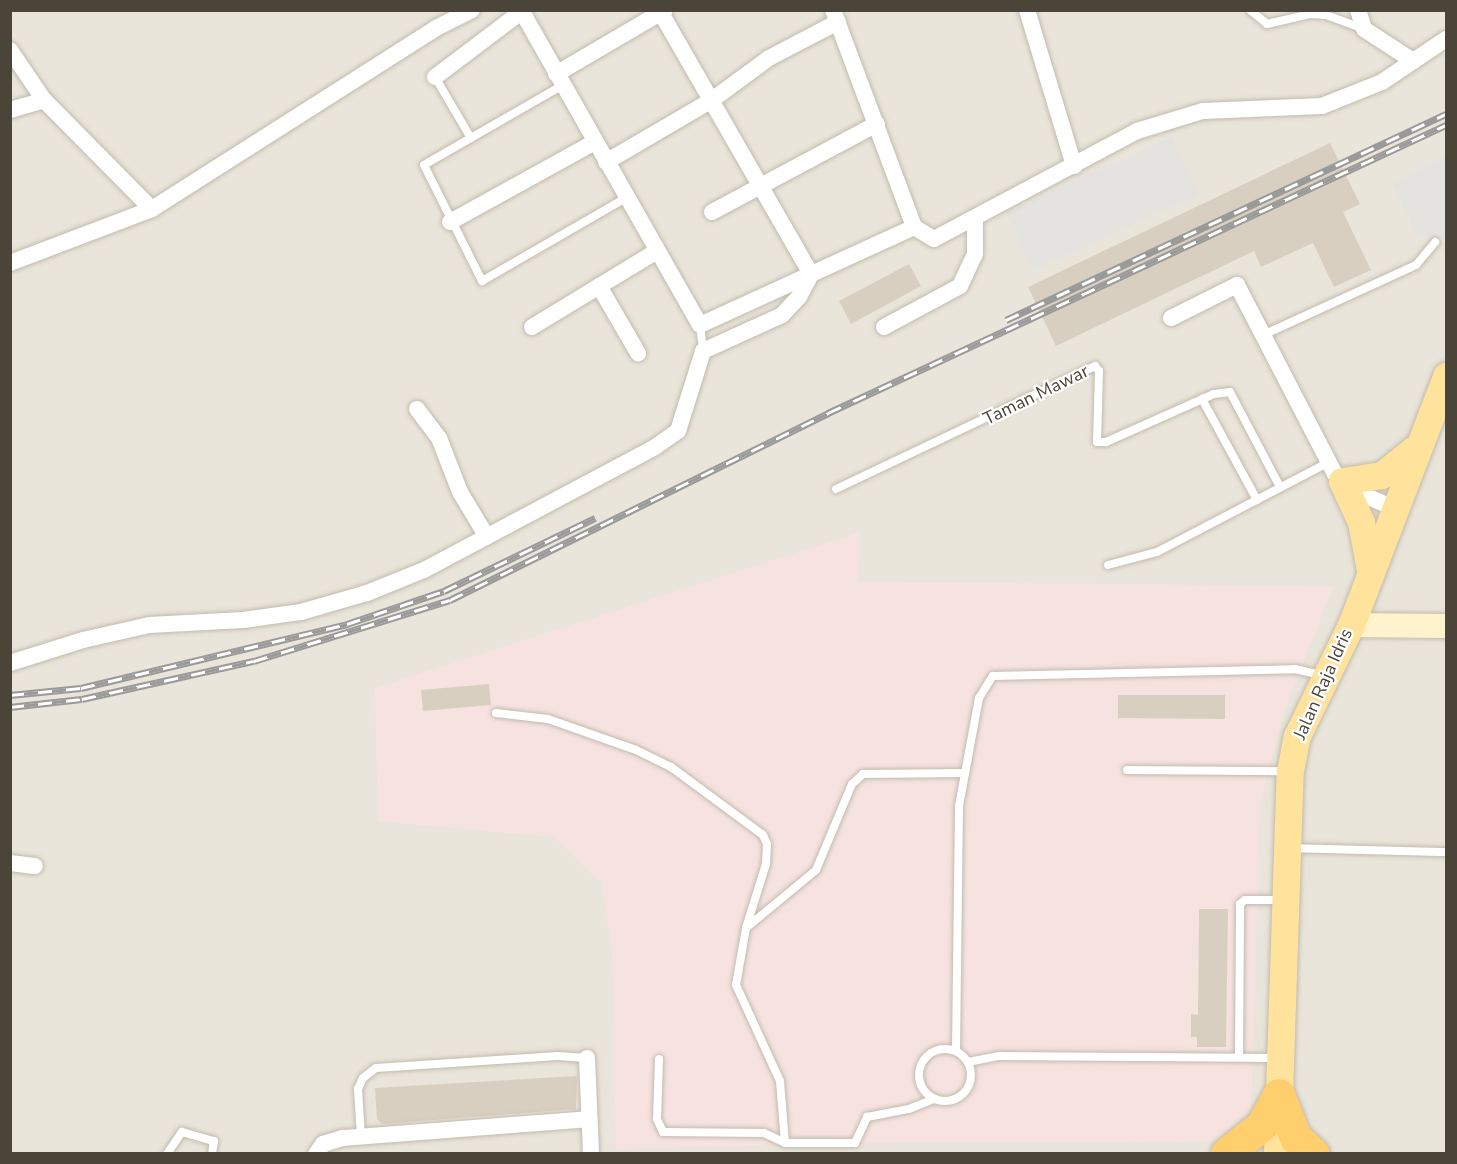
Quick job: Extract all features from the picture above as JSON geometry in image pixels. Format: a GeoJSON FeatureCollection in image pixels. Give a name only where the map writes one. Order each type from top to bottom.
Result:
{"type":"FeatureCollection","features":[{"type":"Feature","properties":{"kind":"highway"},"geometry":{"type":"LineString","coordinates":[[1227,1154],[1262,1126],[1279,1095]]}},
{"type":"Feature","properties":{"kind":"highway"},"geometry":{"type":"LineString","coordinates":[[1279,1095],[1296,1138],[1314,1154]]}},
{"type":"Feature","properties":{"kind":"main road","name":"Jalan Raja Idris"},"geometry":{"type":"LineString","coordinates":[[1277,1154],[1290,771],[1297,736],[1350,625],[1446,376]]}},
{"type":"Feature","properties":{"kind":"main road"},"geometry":{"type":"LineString","coordinates":[[1335,471],[1370,480],[1393,470],[1420,442]]}},
{"type":"Feature","properties":{"kind":"main road"},"geometry":{"type":"LineString","coordinates":[[1335,471],[1361,522],[1370,571]]}},
{"type":"Feature","properties":{"kind":"street"},"geometry":{"type":"LineString","coordinates":[[10,263],[152,209],[436,28],[472,10]]}},
{"type":"Feature","properties":{"kind":"street"},"geometry":{"type":"LineString","coordinates":[[1027,10],[1074,166]]}},
{"type":"Feature","properties":{"kind":"street"},"geometry":{"type":"LineString","coordinates":[[1358,10],[1364,29],[1413,61]]}},
{"type":"Feature","properties":{"kind":"street"},"geometry":{"type":"LineString","coordinates":[[435,77],[521,11],[700,325],[914,227]]}},
{"type":"Feature","properties":{"kind":"street"},"geometry":{"type":"LineString","coordinates":[[559,80],[662,11],[811,274]]}},
{"type":"Feature","properties":{"kind":"street"},"geometry":{"type":"LineString","coordinates":[[606,162],[712,100],[769,58],[835,16],[914,227],[934,239],[975,220],[1137,131],[1203,111],[1322,106],[1382,82],[1446,39]]}},
{"type":"Feature","properties":{"kind":"street"},"geometry":{"type":"LineString","coordinates":[[10,50],[44,100],[152,209]]}},
{"type":"Feature","properties":{"kind":"street"},"geometry":{"type":"LineString","coordinates":[[10,110],[44,100]]}},
{"type":"Feature","properties":{"kind":"street"},"geometry":{"type":"LineString","coordinates":[[712,212],[877,124]]}},
{"type":"Feature","properties":{"kind":"street"},"geometry":{"type":"LineString","coordinates":[[450,222],[595,142]]}},
{"type":"Feature","properties":{"kind":"street"},"geometry":{"type":"LineString","coordinates":[[884,327],[960,286],[975,254],[975,220]]}},
{"type":"Feature","properties":{"kind":"street"},"geometry":{"type":"LineString","coordinates":[[532,327],[657,251]]}},
{"type":"Feature","properties":{"kind":"street"},"geometry":{"type":"LineString","coordinates":[[10,663],[149,625],[243,620],[301,612],[414,574],[487,537],[678,431],[686,413],[697,359],[703,351],[782,315],[799,297],[811,274]]}},
{"type":"Feature","properties":{"kind":"street"},"geometry":{"type":"LineString","coordinates":[[1171,318],[1237,285],[1335,471],[1350,489],[1394,508]]}},
{"type":"Feature","properties":{"kind":"street"},"geometry":{"type":"LineString","coordinates":[[599,286],[638,354]]}},
{"type":"Feature","properties":{"kind":"street"},"geometry":{"type":"LineString","coordinates":[[417,410],[439,438],[460,492],[487,537]]}},
{"type":"Feature","properties":{"kind":"street"},"geometry":{"type":"LineString","coordinates":[[1350,625],[1446,626]]}},
{"type":"Feature","properties":{"kind":"street"},"geometry":{"type":"LineString","coordinates":[[10,862],[35,866]]}},
{"type":"Feature","properties":{"kind":"street"},"geometry":{"type":"LineString","coordinates":[[587,1058],[591,1154]]}},
{"type":"Feature","properties":{"kind":"street"},"geometry":{"type":"LineString","coordinates":[[316,1154],[323,1144],[361,1137],[589,1119]]}},
{"type":"Feature","properties":{"kind":"lane"},"geometry":{"type":"LineString","coordinates":[[1250,10],[1267,24],[1310,14],[1326,15],[1364,29]]}},
{"type":"Feature","properties":{"kind":"lane"},"geometry":{"type":"LineString","coordinates":[[435,77],[471,138]]}},
{"type":"Feature","properties":{"kind":"lane"},"geometry":{"type":"LineString","coordinates":[[559,80],[423,168],[482,281],[626,198]]}},
{"type":"Feature","properties":{"kind":"lane"},"geometry":{"type":"LineString","coordinates":[[1263,335],[1416,265],[1436,242]]}},
{"type":"Feature","properties":{"kind":"lane"},"geometry":{"type":"LineString","coordinates":[[700,325],[703,351]]}},
{"type":"Feature","properties":{"kind":"lane","name":"Taman Mawar"},"geometry":{"type":"LineString","coordinates":[[836,489],[1095,366],[1099,371],[1097,442],[1106,442],[1202,399],[1230,392],[1280,488]]}},
{"type":"Feature","properties":{"kind":"lane"},"geometry":{"type":"LineString","coordinates":[[1202,399],[1257,500]]}},
{"type":"Feature","properties":{"kind":"lane"},"geometry":{"type":"LineString","coordinates":[[1108,565],[1156,552],[1280,488],[1335,471]]}},
{"type":"Feature","properties":{"kind":"lane"},"geometry":{"type":"LineString","coordinates":[[956,1051],[959,806],[979,698],[993,676],[1295,669],[1326,676]]}},
{"type":"Feature","properties":{"kind":"lane"},"geometry":{"type":"LineString","coordinates":[[496,712],[540,717],[636,750],[670,766],[763,836],[766,844],[766,864],[746,928],[736,985],[780,1081],[785,1143]]}},
{"type":"Feature","properties":{"kind":"lane"},"geometry":{"type":"LineString","coordinates":[[1127,770],[1290,771]]}},
{"type":"Feature","properties":{"kind":"lane"},"geometry":{"type":"LineString","coordinates":[[746,928],[816,870],[852,784],[863,774],[965,773]]}},
{"type":"Feature","properties":{"kind":"lane"},"geometry":{"type":"LineString","coordinates":[[1287,848],[1446,852]]}},
{"type":"Feature","properties":{"kind":"lane"},"geometry":{"type":"LineString","coordinates":[[1239,1057],[1240,904],[1245,900],[1286,900]]}},
{"type":"Feature","properties":{"kind":"lane"},"geometry":{"type":"LineString","coordinates":[[659,1059],[657,1119],[663,1132],[764,1133],[785,1143],[855,1143],[867,1117],[909,1109],[934,1099],[950,1101],[964,1093],[971,1078],[968,1062],[956,1051],[937,1049],[920,1064],[921,1088],[934,1099]]}},
{"type":"Feature","properties":{"kind":"lane"},"geometry":{"type":"LineString","coordinates":[[361,1137],[358,1089],[363,1078],[376,1068],[558,1056],[587,1058]]}},
{"type":"Feature","properties":{"kind":"lane"},"geometry":{"type":"LineString","coordinates":[[968,1062],[999,1056],[1280,1059]]}},
{"type":"Feature","properties":{"kind":"lane"},"geometry":{"type":"LineString","coordinates":[[167,1154],[182,1132],[214,1141],[212,1154]]}},
{"type":"Feature","properties":{"kind":"shaded area"},"geometry":{"type":"Polygon","coordinates":[[[11,11],[1446,11],[1446,1153],[11,1153],[11,11]]]}},
{"type":"Feature","properties":{"kind":"shaded area"},"geometry":{"type":"Polygon","coordinates":[[[1171,136],[1200,194],[1033,271],[1006,213],[1171,136]]]}},
{"type":"Feature","properties":{"kind":"shaded area"},"geometry":{"type":"Polygon","coordinates":[[[1446,156],[1446,240],[1417,235],[1392,183],[1446,156]]]}},
{"type":"Feature","properties":{"kind":"shaded area"},"geometry":{"type":"Polygon","coordinates":[[[858,533],[859,582],[1333,586],[1283,715],[1260,803],[1251,1110],[1215,1142],[835,1143],[616,1149],[612,949],[601,882],[554,837],[378,821],[375,688],[858,533]]]}},
{"type":"Feature","properties":{"kind":"building"},"geometry":{"type":"Polygon","coordinates":[[[1330,143],[1360,204],[1343,212],[1371,270],[1334,287],[1313,243],[1261,267],[1254,251],[1056,346],[1028,287],[1330,143]]]}},
{"type":"Feature","properties":{"kind":"building"},"geometry":{"type":"Polygon","coordinates":[[[909,264],[921,286],[851,324],[839,301],[909,264]]]}},
{"type":"Feature","properties":{"kind":"building"},"geometry":{"type":"Polygon","coordinates":[[[489,684],[491,705],[423,711],[421,690],[489,684]]]}},
{"type":"Feature","properties":{"kind":"building"},"geometry":{"type":"Polygon","coordinates":[[[1118,695],[1225,695],[1225,719],[1118,718],[1118,695]]]}},
{"type":"Feature","properties":{"kind":"building"},"geometry":{"type":"Polygon","coordinates":[[[1199,909],[1228,909],[1226,1047],[1197,1047],[1197,1037],[1191,1037],[1191,1014],[1198,1015],[1199,909]]]}},
{"type":"Feature","properties":{"kind":"building"},"geometry":{"type":"Polygon","coordinates":[[[577,1076],[576,1109],[382,1124],[377,1119],[375,1088],[577,1076]]]}},
{"type":"Feature","properties":{"kind":"railway"},"geometry":{"type":"LineString","coordinates":[[1006,320],[1446,114]]}},
{"type":"Feature","properties":{"kind":"railway"},"geometry":{"type":"LineString","coordinates":[[10,707],[82,699],[254,661],[450,600],[828,413],[1446,125]]}},
{"type":"Feature","properties":{"kind":"railway"},"geometry":{"type":"LineString","coordinates":[[10,695],[81,688],[347,624],[444,591],[595,518]]}}]}
